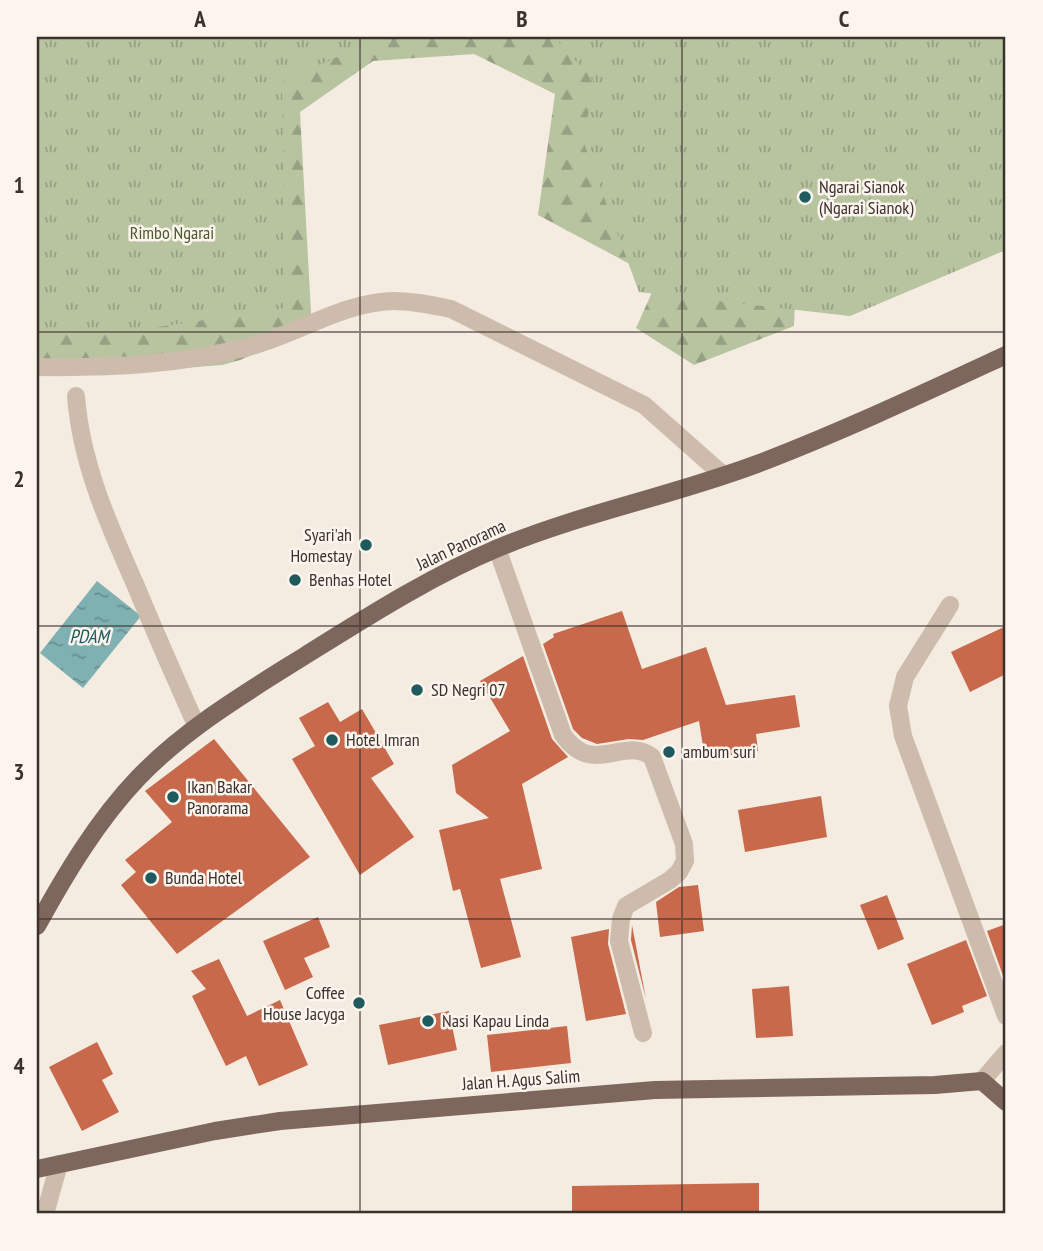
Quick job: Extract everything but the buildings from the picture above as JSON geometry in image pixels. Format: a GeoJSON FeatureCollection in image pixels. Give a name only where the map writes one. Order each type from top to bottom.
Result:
{"type":"FeatureCollection","features":[{"type":"Feature","properties":{"kind":"main road","name":"Jalan Panorama"},"geometry":{"type":"LineString","coordinates":[[37,926],[65,875],[138,779],[197,727],[238,696],[410,592],[496,548],[723,475],[863,420],[1006,355]]}},
{"type":"Feature","properties":{"kind":"main road"},"geometry":{"type":"LineString","coordinates":[[982,1081],[1006,1102]]}},
{"type":"Feature","properties":{"kind":"main road","name":"Jalan H. Agus Salim"},"geometry":{"type":"LineString","coordinates":[[37,1169],[215,1131],[280,1121],[655,1090],[935,1085],[982,1081]]}},
{"type":"Feature","properties":{"kind":"street"},"geometry":{"type":"LineString","coordinates":[[37,367],[102,368],[169,362],[255,345],[375,303],[424,303],[451,309],[635,400],[659,417],[723,475]]}},
{"type":"Feature","properties":{"kind":"street"},"geometry":{"type":"LineString","coordinates":[[76,396],[78,422],[89,471],[106,518],[197,727]]}},
{"type":"Feature","properties":{"kind":"street"},"geometry":{"type":"LineString","coordinates":[[496,548],[563,735],[571,746],[588,755],[638,750],[652,757],[684,844],[685,860],[679,872],[626,906],[621,919],[619,941],[643,1034]]}},
{"type":"Feature","properties":{"kind":"street"},"geometry":{"type":"LineString","coordinates":[[950,605],[905,677],[898,706],[903,736],[1006,1016]]}},
{"type":"Feature","properties":{"kind":"street"},"geometry":{"type":"LineString","coordinates":[[982,1081],[1006,1053]]}},
{"type":"Feature","properties":{"kind":"street"},"geometry":{"type":"LineString","coordinates":[[45,1214],[59,1164]]}},
{"type":"Feature","properties":{"kind":"green space","name":"Rimbo Ngarai"},"geometry":{"type":"Polygon","coordinates":[[[37,37],[1006,37],[796,275],[794,326],[694,365],[636,328],[658,279],[538,215],[555,94],[474,54],[373,61],[300,112],[312,331],[222,365],[37,370],[37,37]]]}},
{"type":"Feature","properties":{"kind":"green space"},"geometry":{"type":"Polygon","coordinates":[[[37,37],[381,37],[282,82],[285,308],[92,337],[37,328],[37,37]]]}},
{"type":"Feature","properties":{"kind":"green space","name":"Ngarai Sianok (Ngarai Sianok)"},"geometry":{"type":"Polygon","coordinates":[[[554,37],[1006,37],[1006,252],[850,316],[639,292],[584,143],[593,80],[554,37]]]}},
{"type":"Feature","properties":{"kind":"water","name":"PDAM"},"geometry":{"type":"Polygon","coordinates":[[[97,581],[141,616],[83,688],[40,653],[97,581]]]}},
{"type":"Feature","properties":{"kind":"place","name":"Ngarai Sianok (Ngarai Sianok)"},"geometry":{"type":"Point","coordinates":[805,197]}},
{"type":"Feature","properties":{"kind":"place","name":"Syari'ah Homestay"},"geometry":{"type":"Point","coordinates":[366,545]}},
{"type":"Feature","properties":{"kind":"place","name":"Benhas Hotel"},"geometry":{"type":"Point","coordinates":[295,580]}},
{"type":"Feature","properties":{"kind":"place","name":"SD Negri 07"},"geometry":{"type":"Point","coordinates":[417,690]}},
{"type":"Feature","properties":{"kind":"place","name":"Hotel Imran"},"geometry":{"type":"Point","coordinates":[332,740]}},
{"type":"Feature","properties":{"kind":"place","name":"ambum suri"},"geometry":{"type":"Point","coordinates":[669,752]}},
{"type":"Feature","properties":{"kind":"place","name":"Ikan Bakar Panorama"},"geometry":{"type":"Point","coordinates":[173,797]}},
{"type":"Feature","properties":{"kind":"place","name":"Bunda Hotel"},"geometry":{"type":"Point","coordinates":[151,878]}},
{"type":"Feature","properties":{"kind":"place","name":"Coffee House Jacyga"},"geometry":{"type":"Point","coordinates":[359,1003]}},
{"type":"Feature","properties":{"kind":"place","name":"Nasi Kapau Linda"},"geometry":{"type":"Point","coordinates":[428,1021]}}]}
